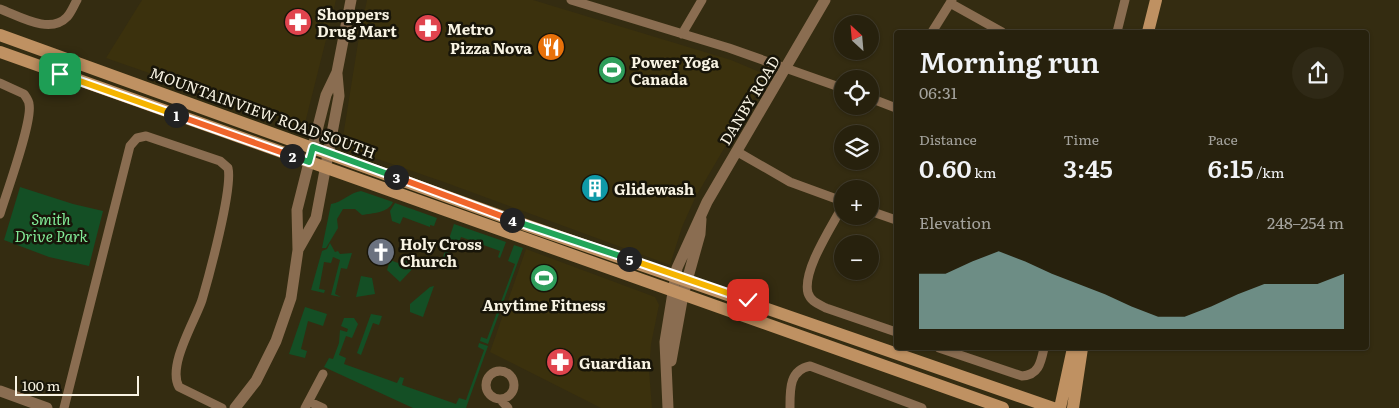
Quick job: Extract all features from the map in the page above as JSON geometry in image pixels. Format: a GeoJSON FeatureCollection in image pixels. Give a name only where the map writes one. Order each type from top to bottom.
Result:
{"type":"FeatureCollection","features":[{"type":"Feature","properties":{"kind":"main road"},"geometry":{"type":"LineString","coordinates":[[1148,30],[1156,0]]}},
{"type":"Feature","properties":{"kind":"main road","name":"MOUNTAINVIEW ROAD SOUTH"},"geometry":{"type":"LineString","coordinates":[[0,35],[517,222],[681,277],[1053,408]]}},
{"type":"Feature","properties":{"kind":"main road","name":"MOUNTAINVIEW ROAD SOUTH"},"geometry":{"type":"LineString","coordinates":[[0,52],[1003,408]]}},
{"type":"Feature","properties":{"kind":"main road"},"geometry":{"type":"LineString","coordinates":[[1060,408],[1073,350]]}},
{"type":"Feature","properties":{"kind":"main road"},"geometry":{"type":"LineString","coordinates":[[1073,408],[1082,350]]}},
{"type":"Feature","properties":{"kind":"street"},"geometry":{"type":"LineString","coordinates":[[0,10],[49,26],[58,24],[68,17],[77,0]]}},
{"type":"Feature","properties":{"kind":"street"},"geometry":{"type":"LineString","coordinates":[[235,408],[256,381],[276,341],[291,298],[298,250],[297,210],[326,95],[337,72],[352,0]]}},
{"type":"Feature","properties":{"kind":"street"},"geometry":{"type":"LineString","coordinates":[[571,0],[682,34],[834,85]]}},
{"type":"Feature","properties":{"kind":"street"},"geometry":{"type":"LineString","coordinates":[[682,34],[702,0]]}},
{"type":"Feature","properties":{"kind":"street","name":"DANBY ROAD"},"geometry":{"type":"LineString","coordinates":[[668,408],[666,392],[677,293],[681,277],[700,234],[702,217],[707,202],[825,0]]}},
{"type":"Feature","properties":{"kind":"street"},"geometry":{"type":"LineString","coordinates":[[1118,30],[1125,0]]}},
{"type":"Feature","properties":{"kind":"street"},"geometry":{"type":"LineString","coordinates":[[933,30],[951,1],[999,30]]}},
{"type":"Feature","properties":{"kind":"street"},"geometry":{"type":"LineString","coordinates":[[298,250],[316,218],[339,96],[337,72]]}},
{"type":"Feature","properties":{"kind":"street"},"geometry":{"type":"LineString","coordinates":[[0,83],[24,94],[30,104],[30,111],[0,214]]}},
{"type":"Feature","properties":{"kind":"street"},"geometry":{"type":"LineString","coordinates":[[879,101],[894,107]]}},
{"type":"Feature","properties":{"kind":"street"},"geometry":{"type":"LineString","coordinates":[[64,408],[130,146],[137,138],[146,136],[220,161],[228,168],[229,186],[202,300],[184,341],[176,371],[179,387],[222,408]]}},
{"type":"Feature","properties":{"kind":"street"},"geometry":{"type":"LineString","coordinates":[[736,151],[790,182],[834,198]]}},
{"type":"Feature","properties":{"kind":"street"},"geometry":{"type":"LineString","coordinates":[[879,214],[894,219]]}},
{"type":"Feature","properties":{"kind":"street"},"geometry":{"type":"LineString","coordinates":[[834,223],[814,262],[808,288],[809,296],[816,303],[826,308],[894,331]]}},
{"type":"Feature","properties":{"kind":"street"},"geometry":{"type":"LineString","coordinates":[[945,350],[1022,376],[1031,374],[1038,369],[1043,350]]}},
{"type":"Feature","properties":{"kind":"street"},"geometry":{"type":"LineString","coordinates":[[790,408],[793,376],[797,370],[810,366],[922,408]]}},
{"type":"Feature","properties":{"kind":"street"},"geometry":{"type":"LineString","coordinates":[[323,374],[308,405],[323,408]]}},
{"type":"Feature","properties":{"kind":"street"},"geometry":{"type":"LineString","coordinates":[[0,391],[47,408]]}},
{"type":"Feature","properties":{"kind":"street"},"geometry":{"type":"LineString","coordinates":[[500,399],[508,408]]}},
{"type":"Feature","properties":{"kind":"shaded area"},"geometry":{"type":"Polygon","coordinates":[[[142,0],[336,0],[304,127],[106,58],[142,0]]]}},
{"type":"Feature","properties":{"kind":"shaded area"},"geometry":{"type":"Polygon","coordinates":[[[367,0],[533,0],[731,60],[767,75],[695,198],[682,227],[670,265],[444,182],[366,155],[347,151],[342,143],[367,0]]]}},
{"type":"Feature","properties":{"kind":"shaded area"},"geometry":{"type":"Polygon","coordinates":[[[526,249],[655,297],[659,305],[651,344],[649,370],[652,408],[601,408],[490,352],[526,249]]]}},
{"type":"Feature","properties":{"kind":"green space","name":"Smith Drive Park"},"geometry":{"type":"Polygon","coordinates":[[[20,187],[73,204],[103,211],[89,266],[49,257],[4,240],[20,187]]]}},
{"type":"Feature","properties":{"kind":"green space"},"geometry":{"type":"Polygon","coordinates":[[[361,191],[393,202],[391,206],[384,210],[362,215],[355,209],[343,209],[337,219],[338,228],[326,248],[322,248],[331,204],[361,191]]]}},
{"type":"Feature","properties":{"kind":"green space"},"geometry":{"type":"Polygon","coordinates":[[[395,203],[437,218],[434,226],[430,225],[430,227],[403,217],[400,224],[392,221],[390,211],[395,203]]]}},
{"type":"Feature","properties":{"kind":"green space"},"geometry":{"type":"Polygon","coordinates":[[[454,224],[506,242],[500,258],[498,257],[500,251],[461,237],[458,245],[452,243],[446,258],[453,261],[452,264],[445,261],[443,257],[454,224]]]}},
{"type":"Feature","properties":{"kind":"green space"},"geometry":{"type":"Polygon","coordinates":[[[330,243],[335,252],[338,251],[340,254],[352,253],[347,269],[341,268],[335,294],[341,297],[331,295],[340,260],[333,257],[331,263],[324,262],[319,289],[325,290],[324,293],[311,290],[322,251],[327,249],[330,243]]]}},
{"type":"Feature","properties":{"kind":"green space"},"geometry":{"type":"Polygon","coordinates":[[[514,245],[523,248],[488,344],[480,341],[481,337],[487,339],[515,264],[508,261],[514,245]]]}},
{"type":"Feature","properties":{"kind":"green space"},"geometry":{"type":"Polygon","coordinates":[[[400,258],[418,263],[400,282],[387,270],[390,260],[398,263],[400,258]]]}},
{"type":"Feature","properties":{"kind":"green space"},"geometry":{"type":"Polygon","coordinates":[[[361,276],[372,278],[375,294],[356,297],[361,276]]]}},
{"type":"Feature","properties":{"kind":"green space"},"geometry":{"type":"Polygon","coordinates":[[[434,286],[423,317],[410,312],[410,304],[430,287],[434,286]]]}},
{"type":"Feature","properties":{"kind":"green space"},"geometry":{"type":"Polygon","coordinates":[[[305,307],[327,314],[323,326],[308,321],[301,349],[307,351],[305,358],[289,354],[305,307]]]}},
{"type":"Feature","properties":{"kind":"green space"},"geometry":{"type":"Polygon","coordinates":[[[371,314],[382,316],[379,325],[373,323],[361,355],[357,353],[371,314]]]}},
{"type":"Feature","properties":{"kind":"green space"},"geometry":{"type":"Polygon","coordinates":[[[344,318],[354,318],[358,324],[352,338],[346,336],[339,355],[346,358],[344,364],[397,383],[400,377],[404,378],[402,385],[456,404],[459,398],[466,400],[484,350],[478,347],[479,343],[488,346],[466,408],[413,408],[324,367],[329,358],[333,359],[339,343],[340,330],[347,332],[348,329],[341,326],[344,318]]]}},
{"type":"Feature","properties":{"kind":"place","name":"Shoppers Drug Mart"},"geometry":{"type":"Point","coordinates":[298,22]}},
{"type":"Feature","properties":{"kind":"place","name":"Metro"},"geometry":{"type":"Point","coordinates":[428,28]}},
{"type":"Feature","properties":{"kind":"place","name":"Pizza Nova"},"geometry":{"type":"Point","coordinates":[551,47]}},
{"type":"Feature","properties":{"kind":"place","name":"Power Yoga Canada"},"geometry":{"type":"Point","coordinates":[612,70]}},
{"type":"Feature","properties":{"kind":"place","name":"Glidewash"},"geometry":{"type":"Point","coordinates":[595,188]}},
{"type":"Feature","properties":{"kind":"place","name":"Holy Cross Church"},"geometry":{"type":"Point","coordinates":[381,252]}},
{"type":"Feature","properties":{"kind":"place","name":"Anytime Fitness"},"geometry":{"type":"Point","coordinates":[544,278]}},
{"type":"Feature","properties":{"kind":"place","name":"Guardian"},"geometry":{"type":"Point","coordinates":[560,362]}},
{"type":"Feature","properties":{"kind":"route"},"geometry":{"type":"LineString","coordinates":[[60,74],[309,162],[313,147],[517,222],[611,252],[748,300]]}}]}
